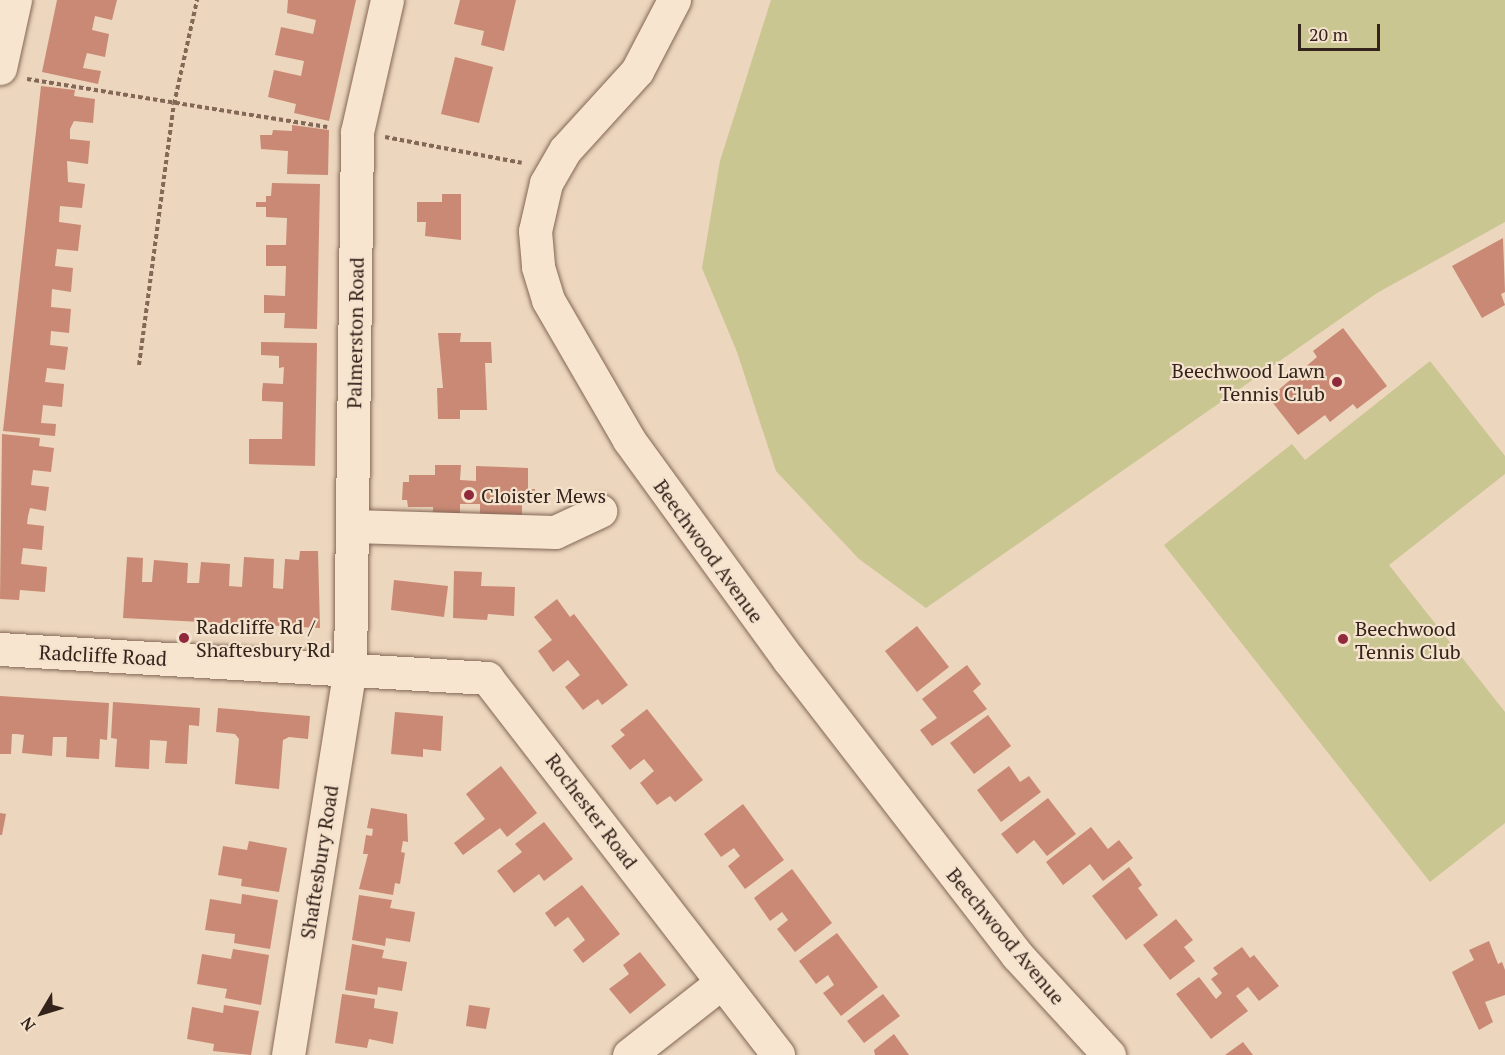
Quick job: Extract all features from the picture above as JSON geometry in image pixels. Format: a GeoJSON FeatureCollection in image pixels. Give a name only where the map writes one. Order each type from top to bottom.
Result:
{"type":"FeatureCollection","features":[{"type":"Feature","properties":{"kind":"street"},"geometry":{"type":"LineString","coordinates":[[10,73],[15,0]]}},
{"type":"Feature","properties":{"kind":"street","name":"Palmerston Road"},"geometry":{"type":"LineString","coordinates":[[350,669],[357,132],[387,0]]}},
{"type":"Feature","properties":{"kind":"street","name":"Beechwood Avenue"},"geometry":{"type":"LineString","coordinates":[[674,0],[637,71],[552,169],[540,202],[536,231],[538,267],[548,300],[588,373],[629,440],[734,585],[1017,955],[1109,1055]]}},
{"type":"Feature","properties":{"kind":"street"},"geometry":{"type":"LineString","coordinates":[[352,526],[555,532],[600,511]]}},
{"type":"Feature","properties":{"kind":"street","name":"Radcliffe Road"},"geometry":{"type":"LineString","coordinates":[[0,649],[350,669]]}},
{"type":"Feature","properties":{"kind":"street","name":"Rochester Road"},"geometry":{"type":"LineString","coordinates":[[350,669],[480,677],[494,683],[778,1055]]}},
{"type":"Feature","properties":{"kind":"street","name":"Shaftesbury Road"},"geometry":{"type":"LineString","coordinates":[[288,1055],[350,669]]}},
{"type":"Feature","properties":{"kind":"street"},"geometry":{"type":"LineString","coordinates":[[1017,955],[1093,1055]]}},
{"type":"Feature","properties":{"kind":"street"},"geometry":{"type":"LineString","coordinates":[[629,1055],[723,982]]}},
{"type":"Feature","properties":{"kind":"path"},"geometry":{"type":"LineString","coordinates":[[139,366],[174,104],[196,0]]}},
{"type":"Feature","properties":{"kind":"path"},"geometry":{"type":"LineString","coordinates":[[10,73],[174,104],[357,132],[552,169]]}},
{"type":"Feature","properties":{"kind":"shaded area"},"geometry":{"type":"Polygon","coordinates":[[[771,0],[1505,0],[1505,222],[1377,293],[926,608],[859,559],[776,471],[737,352],[702,268],[720,161],[771,0]]]}},
{"type":"Feature","properties":{"kind":"shaded area","name":"Beechwood Tennis Club"},"geometry":{"type":"Polygon","coordinates":[[[1430,361],[1505,456],[1505,474],[1389,565],[1505,712],[1505,823],[1430,882],[1164,545],[1292,444],[1305,460],[1430,361]]]}},
{"type":"Feature","properties":{"kind":"building"},"geometry":{"type":"Polygon","coordinates":[[[57,0],[117,0],[112,20],[95,16],[92,30],[109,34],[105,57],[87,53],[83,68],[101,71],[98,84],[42,72],[57,0]]]}},
{"type":"Feature","properties":{"kind":"building"},"geometry":{"type":"Polygon","coordinates":[[[288,0],[356,0],[329,121],[294,113],[296,104],[268,97],[274,70],[301,76],[304,61],[275,55],[281,27],[313,34],[316,20],[287,13],[288,0]]]}},
{"type":"Feature","properties":{"kind":"building"},"geometry":{"type":"Polygon","coordinates":[[[460,0],[516,0],[504,51],[481,45],[484,31],[454,24],[460,0]]]}},
{"type":"Feature","properties":{"kind":"building"},"geometry":{"type":"Polygon","coordinates":[[[455,57],[493,67],[479,123],[441,114],[455,57]]]}},
{"type":"Feature","properties":{"kind":"building"},"geometry":{"type":"Polygon","coordinates":[[[41,86],[75,90],[74,96],[95,99],[93,123],[74,121],[70,129],[70,139],[90,141],[88,164],[67,161],[68,182],[85,184],[82,208],[60,206],[59,222],[81,225],[78,251],[57,249],[55,266],[73,268],[71,292],[52,289],[51,307],[71,309],[69,333],[51,331],[50,345],[68,347],[65,370],[47,368],[45,382],[64,384],[62,407],[43,405],[41,423],[56,424],[55,436],[3,431],[41,86]]]}},
{"type":"Feature","properties":{"kind":"building"},"geometry":{"type":"Polygon","coordinates":[[[292,125],[329,130],[328,175],[287,174],[288,151],[261,149],[260,135],[272,135],[273,130],[292,131],[292,125]]]}},
{"type":"Feature","properties":{"kind":"building"},"geometry":{"type":"Polygon","coordinates":[[[272,183],[320,184],[317,329],[284,328],[285,313],[264,313],[264,295],[285,296],[286,266],[266,266],[266,245],[286,245],[287,218],[266,217],[266,207],[256,207],[256,202],[266,202],[266,196],[271,196],[272,183]]]}},
{"type":"Feature","properties":{"kind":"building"},"geometry":{"type":"Polygon","coordinates":[[[442,194],[461,194],[461,240],[425,236],[426,222],[417,222],[417,202],[442,202],[442,194]]]}},
{"type":"Feature","properties":{"kind":"building"},"geometry":{"type":"Polygon","coordinates":[[[1503,238],[1505,292],[1501,294],[1505,305],[1482,318],[1452,266],[1503,238]]]}},
{"type":"Feature","properties":{"kind":"building","name":"Beechwood Lawn Tennis Club"},"geometry":{"type":"Polygon","coordinates":[[[1343,328],[1387,386],[1357,409],[1353,404],[1330,422],[1325,415],[1298,435],[1269,398],[1317,357],[1313,351],[1343,328]]]}},
{"type":"Feature","properties":{"kind":"building"},"geometry":{"type":"Polygon","coordinates":[[[438,333],[461,333],[460,342],[491,342],[492,363],[485,363],[487,410],[460,410],[460,419],[438,419],[437,388],[443,388],[438,333]]]}},
{"type":"Feature","properties":{"kind":"building"},"geometry":{"type":"Polygon","coordinates":[[[261,342],[317,343],[315,466],[249,464],[249,439],[282,439],[283,402],[262,401],[262,392],[263,383],[283,384],[284,367],[279,368],[279,356],[261,355],[261,342]]]}},
{"type":"Feature","properties":{"kind":"building"},"geometry":{"type":"Polygon","coordinates":[[[2,434],[40,438],[39,446],[54,448],[51,472],[33,470],[31,485],[49,487],[46,511],[30,508],[27,524],[44,526],[42,550],[23,548],[21,564],[47,567],[45,592],[20,590],[19,600],[0,599],[2,434]]]}},
{"type":"Feature","properties":{"kind":"building","name":"Cloister Mews"},"geometry":{"type":"Polygon","coordinates":[[[435,465],[461,465],[460,480],[476,481],[476,466],[528,468],[528,489],[535,489],[535,503],[522,504],[522,518],[480,517],[480,504],[460,504],[460,517],[433,516],[433,507],[408,507],[407,500],[402,500],[403,482],[409,482],[409,475],[435,475],[435,465]]]}},
{"type":"Feature","properties":{"kind":"building"},"geometry":{"type":"Polygon","coordinates":[[[300,551],[318,551],[320,628],[123,618],[127,557],[143,558],[142,582],[152,582],[154,560],[188,563],[187,583],[199,583],[201,562],[230,564],[229,586],[242,587],[244,557],[274,559],[273,588],[283,589],[285,559],[299,560],[300,551]]]}},
{"type":"Feature","properties":{"kind":"building"},"geometry":{"type":"Polygon","coordinates":[[[454,571],[482,572],[481,586],[515,587],[514,616],[488,614],[487,620],[453,618],[454,571]]]}},
{"type":"Feature","properties":{"kind":"building"},"geometry":{"type":"Polygon","coordinates":[[[394,580],[448,586],[444,617],[391,610],[394,580]]]}},
{"type":"Feature","properties":{"kind":"building"},"geometry":{"type":"Polygon","coordinates":[[[557,599],[570,617],[574,614],[628,685],[602,705],[598,699],[583,710],[565,687],[580,675],[568,660],[553,672],[538,651],[552,640],[534,617],[557,599]]]}},
{"type":"Feature","properties":{"kind":"building"},"geometry":{"type":"Polygon","coordinates":[[[917,626],[949,667],[917,692],[885,651],[917,626]]]}},
{"type":"Feature","properties":{"kind":"building"},"geometry":{"type":"Polygon","coordinates":[[[967,665],[981,684],[973,691],[987,709],[932,746],[920,730],[937,718],[922,699],[967,665]]]}},
{"type":"Feature","properties":{"kind":"building"},"geometry":{"type":"Polygon","coordinates":[[[0,696],[109,703],[107,740],[100,739],[99,759],[66,757],[67,737],[53,737],[52,756],[22,753],[24,735],[17,734],[12,734],[11,754],[0,754],[0,696]]]}},
{"type":"Feature","properties":{"kind":"building"},"geometry":{"type":"Polygon","coordinates":[[[113,702],[200,708],[199,726],[189,725],[187,764],[165,763],[167,741],[150,740],[149,769],[115,767],[117,739],[111,738],[113,702]]]}},
{"type":"Feature","properties":{"kind":"building"},"geometry":{"type":"Polygon","coordinates":[[[218,708],[310,716],[308,739],[289,737],[283,740],[279,789],[235,784],[239,739],[235,734],[216,732],[218,708]]]}},
{"type":"Feature","properties":{"kind":"building"},"geometry":{"type":"Polygon","coordinates":[[[647,709],[703,780],[675,802],[670,796],[657,805],[640,783],[654,771],[644,759],[630,770],[611,746],[625,735],[620,730],[647,709]]]}},
{"type":"Feature","properties":{"kind":"building"},"geometry":{"type":"Polygon","coordinates":[[[395,712],[443,716],[441,751],[423,749],[423,757],[391,754],[395,712]]]}},
{"type":"Feature","properties":{"kind":"building"},"geometry":{"type":"Polygon","coordinates":[[[988,715],[1011,746],[974,774],[950,743],[988,715]]]}},
{"type":"Feature","properties":{"kind":"building"},"geometry":{"type":"Polygon","coordinates":[[[501,766],[537,813],[507,837],[500,828],[463,855],[454,843],[485,819],[466,794],[501,766]]]}},
{"type":"Feature","properties":{"kind":"building"},"geometry":{"type":"Polygon","coordinates":[[[1009,766],[1020,782],[1029,776],[1041,792],[1001,822],[977,790],[1009,766]]]}},
{"type":"Feature","properties":{"kind":"building"},"geometry":{"type":"Polygon","coordinates":[[[1048,798],[1076,834],[1047,856],[1034,840],[1017,854],[1001,834],[1048,798]]]}},
{"type":"Feature","properties":{"kind":"building"},"geometry":{"type":"Polygon","coordinates":[[[743,804],[784,860],[745,889],[728,866],[740,856],[734,848],[721,857],[704,834],[743,804]]]}},
{"type":"Feature","properties":{"kind":"building"},"geometry":{"type":"Polygon","coordinates":[[[371,808],[407,814],[408,842],[403,841],[401,852],[405,853],[400,884],[395,883],[393,895],[359,889],[368,854],[363,854],[366,835],[372,836],[373,829],[367,828],[371,808]]]}},
{"type":"Feature","properties":{"kind":"building"},"geometry":{"type":"Polygon","coordinates":[[[0,813],[6,814],[2,835],[0,835],[0,813]]]}},
{"type":"Feature","properties":{"kind":"building"},"geometry":{"type":"Polygon","coordinates":[[[544,822],[573,859],[544,881],[539,874],[514,893],[497,871],[522,852],[515,844],[544,822]]]}},
{"type":"Feature","properties":{"kind":"building"},"geometry":{"type":"Polygon","coordinates":[[[1091,827],[1108,849],[1119,840],[1133,858],[1103,881],[1090,864],[1063,885],[1046,862],[1091,827]]]}},
{"type":"Feature","properties":{"kind":"building"},"geometry":{"type":"Polygon","coordinates":[[[249,841],[287,848],[279,892],[241,886],[242,879],[218,875],[223,846],[247,850],[249,841]]]}},
{"type":"Feature","properties":{"kind":"building"},"geometry":{"type":"Polygon","coordinates":[[[1129,867],[1142,885],[1138,888],[1158,915],[1126,940],[1092,896],[1129,867]]]}},
{"type":"Feature","properties":{"kind":"building"},"geometry":{"type":"Polygon","coordinates":[[[792,869],[832,923],[795,952],[777,929],[788,920],[782,912],[770,921],[754,898],[792,869]]]}},
{"type":"Feature","properties":{"kind":"building"},"geometry":{"type":"Polygon","coordinates":[[[582,885],[620,934],[583,963],[573,950],[585,940],[568,917],[555,927],[545,913],[582,885]]]}},
{"type":"Feature","properties":{"kind":"building"},"geometry":{"type":"Polygon","coordinates":[[[242,894],[278,900],[270,949],[234,943],[235,934],[205,930],[210,899],[241,904],[242,894]]]}},
{"type":"Feature","properties":{"kind":"building"},"geometry":{"type":"Polygon","coordinates":[[[359,895],[392,900],[390,908],[415,912],[410,942],[386,938],[385,946],[352,940],[359,895]]]}},
{"type":"Feature","properties":{"kind":"building"},"geometry":{"type":"Polygon","coordinates":[[[1176,919],[1193,940],[1184,947],[1195,961],[1170,980],[1143,945],[1176,919]]]}},
{"type":"Feature","properties":{"kind":"building"},"geometry":{"type":"Polygon","coordinates":[[[837,933],[878,987],[841,1016],[823,993],[834,985],[828,975],[816,984],[799,961],[837,933]]]}},
{"type":"Feature","properties":{"kind":"building"},"geometry":{"type":"Polygon","coordinates":[[[1489,941],[1498,964],[1502,962],[1505,970],[1505,995],[1485,1002],[1493,1022],[1479,1030],[1452,972],[1474,960],[1469,950],[1489,941]]]}},
{"type":"Feature","properties":{"kind":"building"},"geometry":{"type":"Polygon","coordinates":[[[352,944],[384,950],[382,958],[407,962],[402,991],[378,987],[377,995],[345,990],[352,944]]]}},
{"type":"Feature","properties":{"kind":"building"},"geometry":{"type":"Polygon","coordinates":[[[1242,947],[1250,958],[1254,955],[1279,986],[1259,1001],[1248,987],[1236,996],[1248,1011],[1211,1039],[1176,994],[1199,977],[1216,999],[1222,993],[1211,979],[1218,974],[1213,968],[1242,947]]]}},
{"type":"Feature","properties":{"kind":"building"},"geometry":{"type":"Polygon","coordinates":[[[233,949],[269,955],[261,1005],[225,998],[227,989],[197,984],[202,954],[231,959],[233,949]]]}},
{"type":"Feature","properties":{"kind":"building"},"geometry":{"type":"Polygon","coordinates":[[[640,952],[666,985],[630,1014],[609,989],[629,974],[623,965],[640,952]]]}},
{"type":"Feature","properties":{"kind":"building"},"geometry":{"type":"Polygon","coordinates":[[[342,994],[375,999],[374,1008],[398,1012],[393,1044],[369,1039],[367,1048],[335,1043],[342,994]]]}},
{"type":"Feature","properties":{"kind":"building"},"geometry":{"type":"Polygon","coordinates":[[[883,994],[900,1016],[864,1043],[847,1021],[883,994]]]}},
{"type":"Feature","properties":{"kind":"building"},"geometry":{"type":"Polygon","coordinates":[[[224,1005],[259,1011],[251,1055],[213,1051],[214,1044],[187,1039],[192,1007],[223,1013],[224,1005]]]}},
{"type":"Feature","properties":{"kind":"building"},"geometry":{"type":"Polygon","coordinates":[[[469,1005],[490,1008],[486,1029],[466,1026],[469,1005]]]}},
{"type":"Feature","properties":{"kind":"building"},"geometry":{"type":"Polygon","coordinates":[[[894,1034],[909,1055],[875,1055],[874,1050],[894,1034]]]}},
{"type":"Feature","properties":{"kind":"building"},"geometry":{"type":"Polygon","coordinates":[[[1243,1042],[1253,1055],[1225,1055],[1243,1042]]]}},
{"type":"Feature","properties":{"kind":"place","name":"Beechwood Lawn Tennis Club"},"geometry":{"type":"Point","coordinates":[1337,382]}},
{"type":"Feature","properties":{"kind":"place","name":"Cloister Mews"},"geometry":{"type":"Point","coordinates":[469,495]}},
{"type":"Feature","properties":{"kind":"place","name":"Radcliffe Rd / Shaftesbury Rd"},"geometry":{"type":"Point","coordinates":[184,638]}},
{"type":"Feature","properties":{"kind":"place","name":"Beechwood Tennis Club"},"geometry":{"type":"Point","coordinates":[1343,639]}}]}
